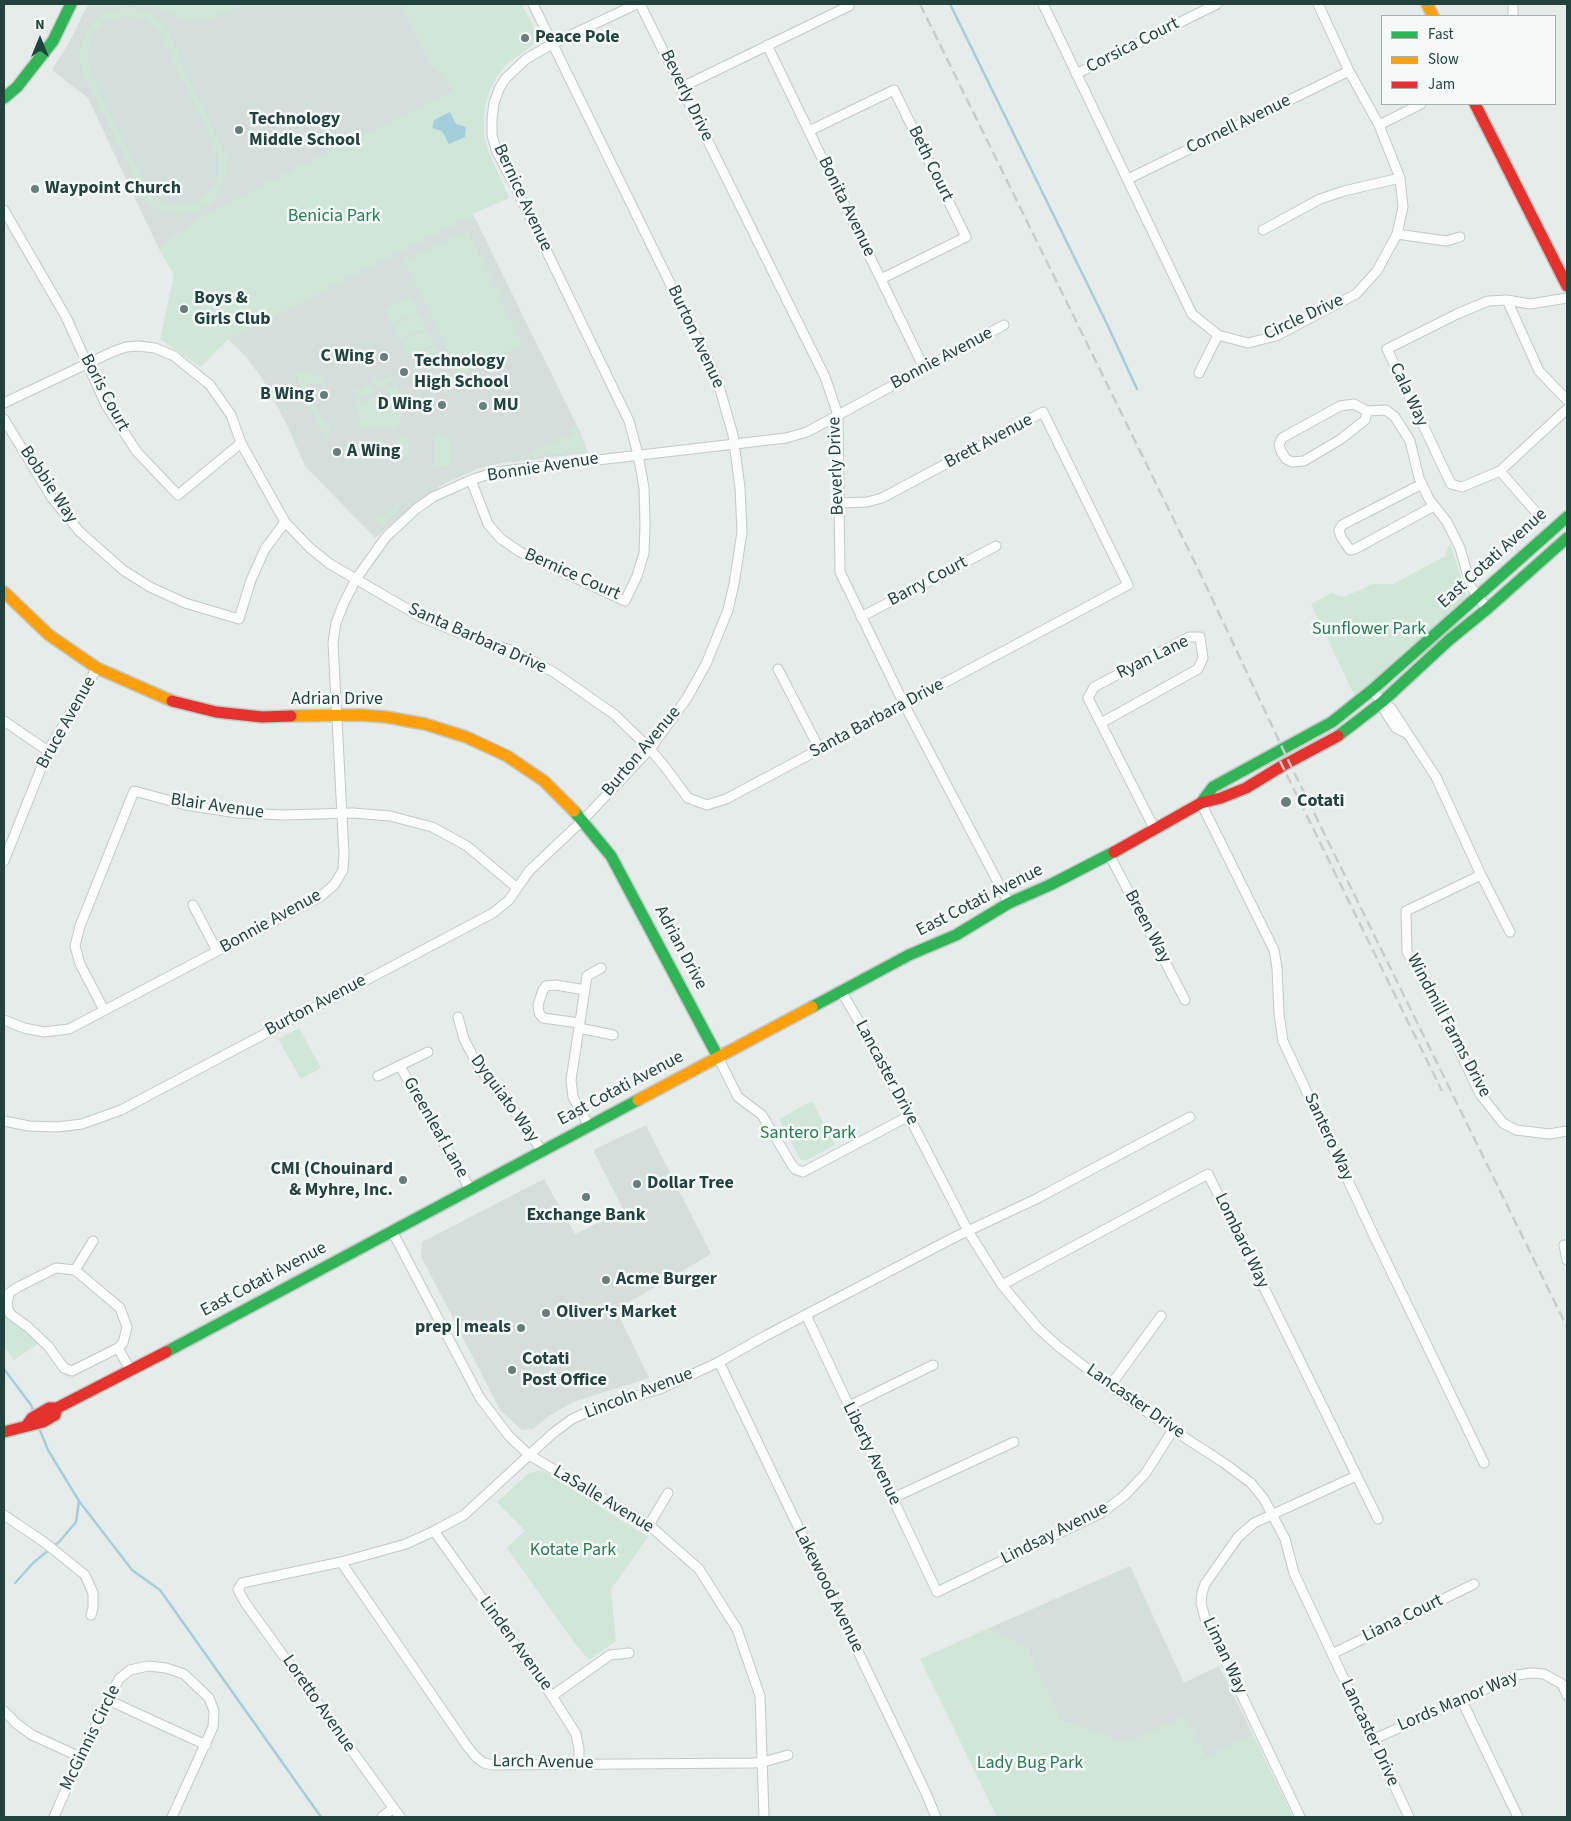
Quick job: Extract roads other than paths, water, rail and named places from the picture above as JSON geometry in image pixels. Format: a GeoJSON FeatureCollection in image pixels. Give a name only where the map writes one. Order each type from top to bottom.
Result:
{"type":"FeatureCollection","features":[{"type":"Feature","properties":{"kind":"main road"},"geometry":{"type":"LineString","coordinates":[[4,98],[17,86],[53,41],[71,4]]}},
{"type":"Feature","properties":{"kind":"main road"},"geometry":{"type":"LineString","coordinates":[[1476,105],[1567,286]]}},
{"type":"Feature","properties":{"kind":"main road","name":"East Cotati Avenue"},"geometry":{"type":"LineString","coordinates":[[1201,803],[1213,787],[1320,730],[1372,690],[1567,516]]}},
{"type":"Feature","properties":{"kind":"main road","name":"East Cotati Avenue"},"geometry":{"type":"LineString","coordinates":[[4,1432],[27,1425],[32,1418],[42,1418],[49,1408],[58,1408],[131,1371],[909,955],[956,935],[1009,903],[1050,885],[1155,830],[1201,803],[1221,798],[1246,788],[1340,734],[1382,702],[1449,640],[1567,538]]}},
{"type":"Feature","properties":{"kind":"main road","name":"Adrian Drive"},"geometry":{"type":"LineString","coordinates":[[4,592],[49,635],[97,668],[165,698],[216,712],[262,717],[386,717],[425,724],[466,737],[507,756],[544,782],[583,820],[611,856],[718,1057]]}},
{"type":"Feature","properties":{"kind":"street","name":"Burton Avenue"},"geometry":{"type":"LineString","coordinates":[[4,1121],[29,1126],[57,1127],[82,1124],[121,1110],[493,913],[509,900],[529,871],[583,820],[650,749],[687,698],[706,664],[728,610],[742,532],[735,444],[718,379],[533,4]]}},
{"type":"Feature","properties":{"kind":"street","name":"Bernice Avenue"},"geometry":{"type":"LineString","coordinates":[[638,454],[629,421],[496,150],[492,135],[492,119],[494,103],[505,79],[526,59],[552,44],[639,4]]}},
{"type":"Feature","properties":{"kind":"street","name":"Beverly Drive"},"geometry":{"type":"LineString","coordinates":[[639,4],[825,377],[838,415],[840,572],[904,704],[1009,903]]}},
{"type":"Feature","properties":{"kind":"street","name":"Circle Drive"},"geometry":{"type":"LineString","coordinates":[[1043,4],[1192,314],[1218,335],[1248,343],[1276,336],[1356,294],[1377,271],[1397,234],[1403,207],[1400,178],[1379,125],[1349,71],[1318,4]]}},
{"type":"Feature","properties":{"kind":"street","name":"Corsica Court"},"geometry":{"type":"LineString","coordinates":[[1076,74],[1217,4]]}},
{"type":"Feature","properties":{"kind":"street"},"geometry":{"type":"LineString","coordinates":[[682,87],[849,6]]}},
{"type":"Feature","properties":{"kind":"street","name":"Bonita Avenue"},"geometry":{"type":"LineString","coordinates":[[767,45],[924,368]]}},
{"type":"Feature","properties":{"kind":"street","name":"Cornell Avenue"},"geometry":{"type":"LineString","coordinates":[[1128,179],[1349,71]]}},
{"type":"Feature","properties":{"kind":"street","name":"Beth Court"},"geometry":{"type":"LineString","coordinates":[[809,131],[894,90],[966,237],[881,279]]}},
{"type":"Feature","properties":{"kind":"street"},"geometry":{"type":"LineString","coordinates":[[1379,125],[1420,105]]}},
{"type":"Feature","properties":{"kind":"street"},"geometry":{"type":"LineString","coordinates":[[1263,230],[1320,199],[1344,191],[1400,178]]}},
{"type":"Feature","properties":{"kind":"street","name":"Boris Court"},"geometry":{"type":"LineString","coordinates":[[4,210],[66,317],[106,405],[137,452],[178,495],[241,443]]}},
{"type":"Feature","properties":{"kind":"street"},"geometry":{"type":"LineString","coordinates":[[1397,234],[1446,241],[1460,237]]}},
{"type":"Feature","properties":{"kind":"street","name":"Cala Way"},"geometry":{"type":"LineString","coordinates":[[1500,471],[1462,487],[1450,484],[1387,349],[1488,300],[1508,300],[1530,304],[1567,298]]}},
{"type":"Feature","properties":{"kind":"street"},"geometry":{"type":"LineString","coordinates":[[1508,300],[1539,371],[1567,400]]}},
{"type":"Feature","properties":{"kind":"street","name":"Bonnie Avenue"},"geometry":{"type":"LineString","coordinates":[[4,1020],[24,1028],[44,1032],[69,1029],[320,897],[334,885],[343,870],[342,813],[333,643],[336,623],[356,579],[386,537],[401,522],[433,498],[471,480],[495,472],[786,438],[806,432],[1004,325]]}},
{"type":"Feature","properties":{"kind":"street"},"geometry":{"type":"LineString","coordinates":[[1198,373],[1218,335]]}},
{"type":"Feature","properties":{"kind":"street","name":"Santa Barbara Drive"},"geometry":{"type":"LineString","coordinates":[[4,403],[126,347],[155,348],[174,356],[210,385],[231,415],[241,443],[285,522],[310,548],[330,564],[421,617],[462,634],[513,651],[555,673],[614,715],[650,749],[688,798],[707,805],[726,799],[820,750],[1128,585]]}},
{"type":"Feature","properties":{"kind":"street"},"geometry":{"type":"LineString","coordinates":[[1368,411],[1365,420],[1341,439],[1304,461],[1292,462],[1286,460],[1281,451],[1279,445],[1282,438],[1340,406],[1354,404],[1368,411],[1386,410],[1395,417],[1410,441],[1422,484],[1434,506],[1447,522],[1460,548],[1470,586],[1487,609]]}},
{"type":"Feature","properties":{"kind":"street"},"geometry":{"type":"LineString","coordinates":[[1541,518],[1500,471],[1567,409]]}},
{"type":"Feature","properties":{"kind":"street","name":"Brett Avenue"},"geometry":{"type":"LineString","coordinates":[[839,503],[867,502],[882,498],[1043,412],[1128,585]]}},
{"type":"Feature","properties":{"kind":"street","name":"Bobbie Way"},"geometry":{"type":"LineString","coordinates":[[4,419],[52,498],[79,531],[123,570],[150,587],[185,603],[239,619],[251,580],[265,549],[285,522]]}},
{"type":"Feature","properties":{"kind":"street","name":"Bernice Court"},"geometry":{"type":"LineString","coordinates":[[471,480],[488,524],[501,539],[520,552],[625,601],[637,576],[644,553],[646,525],[644,488],[638,454]]}},
{"type":"Feature","properties":{"kind":"street"},"geometry":{"type":"LineString","coordinates":[[1422,484],[1342,525],[1339,530],[1341,538],[1350,550],[1355,549],[1434,506]]}},
{"type":"Feature","properties":{"kind":"street","name":"Barry Court"},"geometry":{"type":"LineString","coordinates":[[861,617],[996,546]]}},
{"type":"Feature","properties":{"kind":"street","name":"Ryan Lane"},"geometry":{"type":"LineString","coordinates":[[1101,722],[1198,669],[1203,658],[1200,637],[1189,637],[1094,686],[1088,698],[1155,830]]}},
{"type":"Feature","properties":{"kind":"street","name":"Bruce Avenue"},"geometry":{"type":"LineString","coordinates":[[4,861],[48,751],[97,668]]}},
{"type":"Feature","properties":{"kind":"street"},"geometry":{"type":"LineString","coordinates":[[778,669],[820,750]]}},
{"type":"Feature","properties":{"kind":"street"},"geometry":{"type":"LineString","coordinates":[[1372,690],[1382,702],[1391,708],[1436,777],[1481,875],[1510,932]]}},
{"type":"Feature","properties":{"kind":"street"},"geometry":{"type":"LineString","coordinates":[[4,721],[48,751]]}},
{"type":"Feature","properties":{"kind":"street","name":"Blair Avenue"},"geometry":{"type":"LineString","coordinates":[[104,1010],[80,964],[75,946],[80,926],[134,791],[186,805],[237,813],[284,815],[367,813],[390,816],[432,827],[467,846],[518,888]]}},
{"type":"Feature","properties":{"kind":"street","name":"Santero Way"},"geometry":{"type":"LineString","coordinates":[[1201,803],[1274,950],[1283,1041],[1374,1236],[1484,1463]]}},
{"type":"Feature","properties":{"kind":"street","name":"Breen Way"},"geometry":{"type":"LineString","coordinates":[[1109,854],[1185,1000]]}},
{"type":"Feature","properties":{"kind":"street","name":"Windmill Farms Drive"},"geometry":{"type":"LineString","coordinates":[[1481,875],[1406,911],[1407,952],[1427,982],[1480,1094],[1503,1123],[1516,1130],[1549,1134],[1567,1131]]}},
{"type":"Feature","properties":{"kind":"street"},"geometry":{"type":"LineString","coordinates":[[193,905],[217,951]]}},
{"type":"Feature","properties":{"kind":"street"},"geometry":{"type":"LineString","coordinates":[[589,1126],[571,1090],[587,976],[601,968]]}},
{"type":"Feature","properties":{"kind":"street"},"geometry":{"type":"LineString","coordinates":[[585,990],[546,986],[538,1004],[539,1013],[543,1018],[614,1035]]}},
{"type":"Feature","properties":{"kind":"street","name":"Lancaster Drive"},"geometry":{"type":"LineString","coordinates":[[842,991],[867,1035],[968,1231],[1002,1285],[1045,1334],[1059,1347],[1110,1386],[1251,1483],[1264,1499],[1285,1539],[1294,1573],[1409,1817]]}},
{"type":"Feature","properties":{"kind":"street","name":"Dyquiato Way"},"geometry":{"type":"LineString","coordinates":[[458,1017],[468,1050],[479,1068],[513,1108],[542,1151]]}},
{"type":"Feature","properties":{"kind":"street","name":"Greenleaf Lane"},"geometry":{"type":"LineString","coordinates":[[378,1076],[428,1052]]}},
{"type":"Feature","properties":{"kind":"street"},"geometry":{"type":"LineString","coordinates":[[718,1057],[738,1097],[762,1114],[792,1165],[795,1169],[803,1172],[909,1116]]}},
{"type":"Feature","properties":{"kind":"street","name":"Greenleaf Lane"},"geometry":{"type":"LineString","coordinates":[[400,1066],[470,1190]]}},
{"type":"Feature","properties":{"kind":"street","name":"Lincoln Avenue"},"geometry":{"type":"LineString","coordinates":[[238,1590],[242,1583],[341,1562],[406,1544],[434,1531],[464,1515],[552,1434],[572,1420],[599,1407],[660,1390],[719,1362],[968,1231],[1036,1199],[1190,1117]]}},
{"type":"Feature","properties":{"kind":"street","name":"Lombard Way"},"geometry":{"type":"LineString","coordinates":[[1002,1285],[1208,1174],[1378,1519]]}},
{"type":"Feature","properties":{"kind":"street","name":"LaSalle Avenue"},"geometry":{"type":"LineString","coordinates":[[392,1231],[480,1398],[508,1436],[529,1456],[649,1525],[699,1569],[737,1629],[760,1696],[764,1817]]}},
{"type":"Feature","properties":{"kind":"street"},"geometry":{"type":"LineString","coordinates":[[75,1270],[93,1241]]}},
{"type":"Feature","properties":{"kind":"street"},"geometry":{"type":"LineString","coordinates":[[1564,1245],[1567,1260]]}},
{"type":"Feature","properties":{"kind":"street"},"geometry":{"type":"LineString","coordinates":[[56,1268],[75,1270],[120,1308],[127,1332],[123,1343],[118,1348],[72,1371],[64,1368],[48,1346],[28,1327],[10,1314],[7,1306],[9,1293],[56,1268]]}},
{"type":"Feature","properties":{"kind":"street","name":"Liberty Avenue"},"geometry":{"type":"LineString","coordinates":[[806,1316],[937,1592]]}},
{"type":"Feature","properties":{"kind":"street"},"geometry":{"type":"LineString","coordinates":[[1110,1386],[1162,1316]]}},
{"type":"Feature","properties":{"kind":"street"},"geometry":{"type":"LineString","coordinates":[[118,1348],[131,1371]]}},
{"type":"Feature","properties":{"kind":"street","name":"Lakewood Avenue"},"geometry":{"type":"LineString","coordinates":[[719,1362],[936,1817]]}},
{"type":"Feature","properties":{"kind":"street"},"geometry":{"type":"LineString","coordinates":[[849,1406],[933,1365]]}},
{"type":"Feature","properties":{"kind":"street","name":"Lindsay Avenue"},"geometry":{"type":"LineString","coordinates":[[937,1592],[1103,1512],[1125,1495],[1145,1474],[1173,1430]]}},
{"type":"Feature","properties":{"kind":"street"},"geometry":{"type":"LineString","coordinates":[[893,1498],[1014,1442]]}},
{"type":"Feature","properties":{"kind":"street","name":"Liman Way"},"geometry":{"type":"LineString","coordinates":[[1300,1817],[1205,1618],[1201,1603],[1202,1593],[1206,1584],[1238,1537],[1254,1523],[1356,1476]]}},
{"type":"Feature","properties":{"kind":"street"},"geometry":{"type":"LineString","coordinates":[[649,1525],[668,1493]]}},
{"type":"Feature","properties":{"kind":"street"},"geometry":{"type":"LineString","coordinates":[[4,1515],[44,1542],[85,1574],[93,1593],[91,1615]]}},
{"type":"Feature","properties":{"kind":"street","name":"Linden Avenue"},"geometry":{"type":"LineString","coordinates":[[434,1531],[552,1696],[576,1734],[579,1764]]}},
{"type":"Feature","properties":{"kind":"street","name":"Larch Avenue"},"geometry":{"type":"LineString","coordinates":[[341,1562],[476,1757],[484,1762],[493,1765],[763,1762],[788,1755]]}},
{"type":"Feature","properties":{"kind":"street","name":"Liana Court"},"geometry":{"type":"LineString","coordinates":[[1332,1654],[1474,1584]]}},
{"type":"Feature","properties":{"kind":"street","name":"Loretto Avenue"},"geometry":{"type":"LineString","coordinates":[[238,1590],[246,1604],[392,1809],[400,1817]]}},
{"type":"Feature","properties":{"kind":"street"},"geometry":{"type":"LineString","coordinates":[[552,1696],[610,1655],[630,1653]]}},
{"type":"Feature","properties":{"kind":"street","name":"McGinnis Circle"},"geometry":{"type":"LineString","coordinates":[[54,1817],[80,1757],[119,1679],[130,1670],[148,1666],[166,1668],[184,1674],[209,1698],[214,1712],[213,1727],[206,1745],[172,1817]]}},
{"type":"Feature","properties":{"kind":"street","name":"Lords Manor Way"},"geometry":{"type":"LineString","coordinates":[[1372,1740],[1517,1674],[1544,1674],[1562,1684],[1567,1695]]}},
{"type":"Feature","properties":{"kind":"street"},"geometry":{"type":"LineString","coordinates":[[1461,1699],[1518,1817]]}},
{"type":"Feature","properties":{"kind":"street"},"geometry":{"type":"LineString","coordinates":[[108,1700],[206,1745]]}},
{"type":"Feature","properties":{"kind":"street"},"geometry":{"type":"LineString","coordinates":[[4,1711],[32,1735],[80,1757]]}},
{"type":"Feature","properties":{"kind":"street"},"geometry":{"type":"LineString","coordinates":[[382,1817],[392,1809]]}},
{"type":"Feature","properties":{"kind":"water"},"geometry":{"type":"Polygon","coordinates":[[[450,112],[456,124],[466,127],[465,137],[449,144],[442,131],[432,128],[434,120],[450,112]]]}},
{"type":"Feature","properties":{"kind":"waterway"},"geometry":{"type":"LineString","coordinates":[[950,4],[1137,389]]}},
{"type":"Feature","properties":{"kind":"waterway"},"geometry":{"type":"LineString","coordinates":[[4,1369],[31,1405],[34,1413]]}},
{"type":"Feature","properties":{"kind":"waterway"},"geometry":{"type":"LineString","coordinates":[[39,1428],[48,1450],[79,1501],[132,1570],[160,1590],[321,1817]]}},
{"type":"Feature","properties":{"kind":"waterway"},"geometry":{"type":"LineString","coordinates":[[15,1583],[34,1562],[59,1542],[76,1522],[79,1501]]}},
{"type":"Feature","properties":{"kind":"railway"},"geometry":{"type":"LineString","coordinates":[[920,4],[1200,573],[1289,762],[1567,1327]]}},
{"type":"Feature","properties":{"kind":"railway"},"geometry":{"type":"LineString","coordinates":[[1280,761],[1442,1091]]}},
{"type":"Feature","properties":{"kind":"place","name":"Peace Pole"},"geometry":{"type":"Point","coordinates":[525,38]}},
{"type":"Feature","properties":{"kind":"place","name":"Technology Middle School"},"geometry":{"type":"Point","coordinates":[239,130]}},
{"type":"Feature","properties":{"kind":"place","name":"Waypoint Church"},"geometry":{"type":"Point","coordinates":[35,189]}},
{"type":"Feature","properties":{"kind":"place","name":"Boys & Girls Club"},"geometry":{"type":"Point","coordinates":[184,309]}},
{"type":"Feature","properties":{"kind":"place","name":"C Wing"},"geometry":{"type":"Point","coordinates":[384,357]}},
{"type":"Feature","properties":{"kind":"place","name":"Technology High School"},"geometry":{"type":"Point","coordinates":[404,372]}},
{"type":"Feature","properties":{"kind":"place","name":"B Wing"},"geometry":{"type":"Point","coordinates":[324,395]}},
{"type":"Feature","properties":{"kind":"place","name":"D Wing"},"geometry":{"type":"Point","coordinates":[442,405]}},
{"type":"Feature","properties":{"kind":"place","name":"MU"},"geometry":{"type":"Point","coordinates":[483,406]}},
{"type":"Feature","properties":{"kind":"place","name":"A Wing"},"geometry":{"type":"Point","coordinates":[337,452]}},
{"type":"Feature","properties":{"kind":"place","name":"Cotati"},"geometry":{"type":"Point","coordinates":[1286,802]}},
{"type":"Feature","properties":{"kind":"place","name":"CMI (Chouinard & Myhre, Inc."},"geometry":{"type":"Point","coordinates":[403,1180]}},
{"type":"Feature","properties":{"kind":"place","name":"Dollar Tree"},"geometry":{"type":"Point","coordinates":[637,1184]}},
{"type":"Feature","properties":{"kind":"place","name":"Exchange Bank"},"geometry":{"type":"Point","coordinates":[586,1197]}},
{"type":"Feature","properties":{"kind":"place","name":"Acme Burger"},"geometry":{"type":"Point","coordinates":[606,1280]}},
{"type":"Feature","properties":{"kind":"place","name":"Oliver's Market"},"geometry":{"type":"Point","coordinates":[546,1313]}},
{"type":"Feature","properties":{"kind":"place","name":"prep | meals"},"geometry":{"type":"Point","coordinates":[521,1328]}},
{"type":"Feature","properties":{"kind":"place","name":"Cotati Post Office"},"geometry":{"type":"Point","coordinates":[512,1370]}},
{"type":"Feature","properties":{"kind":"park label","name":"Benicia Park"},"geometry":{"type":"Point","coordinates":[334,217]}},
{"type":"Feature","properties":{"kind":"park label","name":"Sunflower Park"},"geometry":{"type":"Point","coordinates":[1369,630]}},
{"type":"Feature","properties":{"kind":"park label","name":"Santero Park"},"geometry":{"type":"Point","coordinates":[808,1134]}},
{"type":"Feature","properties":{"kind":"park label","name":"Kotate Park"},"geometry":{"type":"Point","coordinates":[573,1551]}},
{"type":"Feature","properties":{"kind":"park label","name":"Lady Bug Park"},"geometry":{"type":"Point","coordinates":[1030,1764]}}]}
